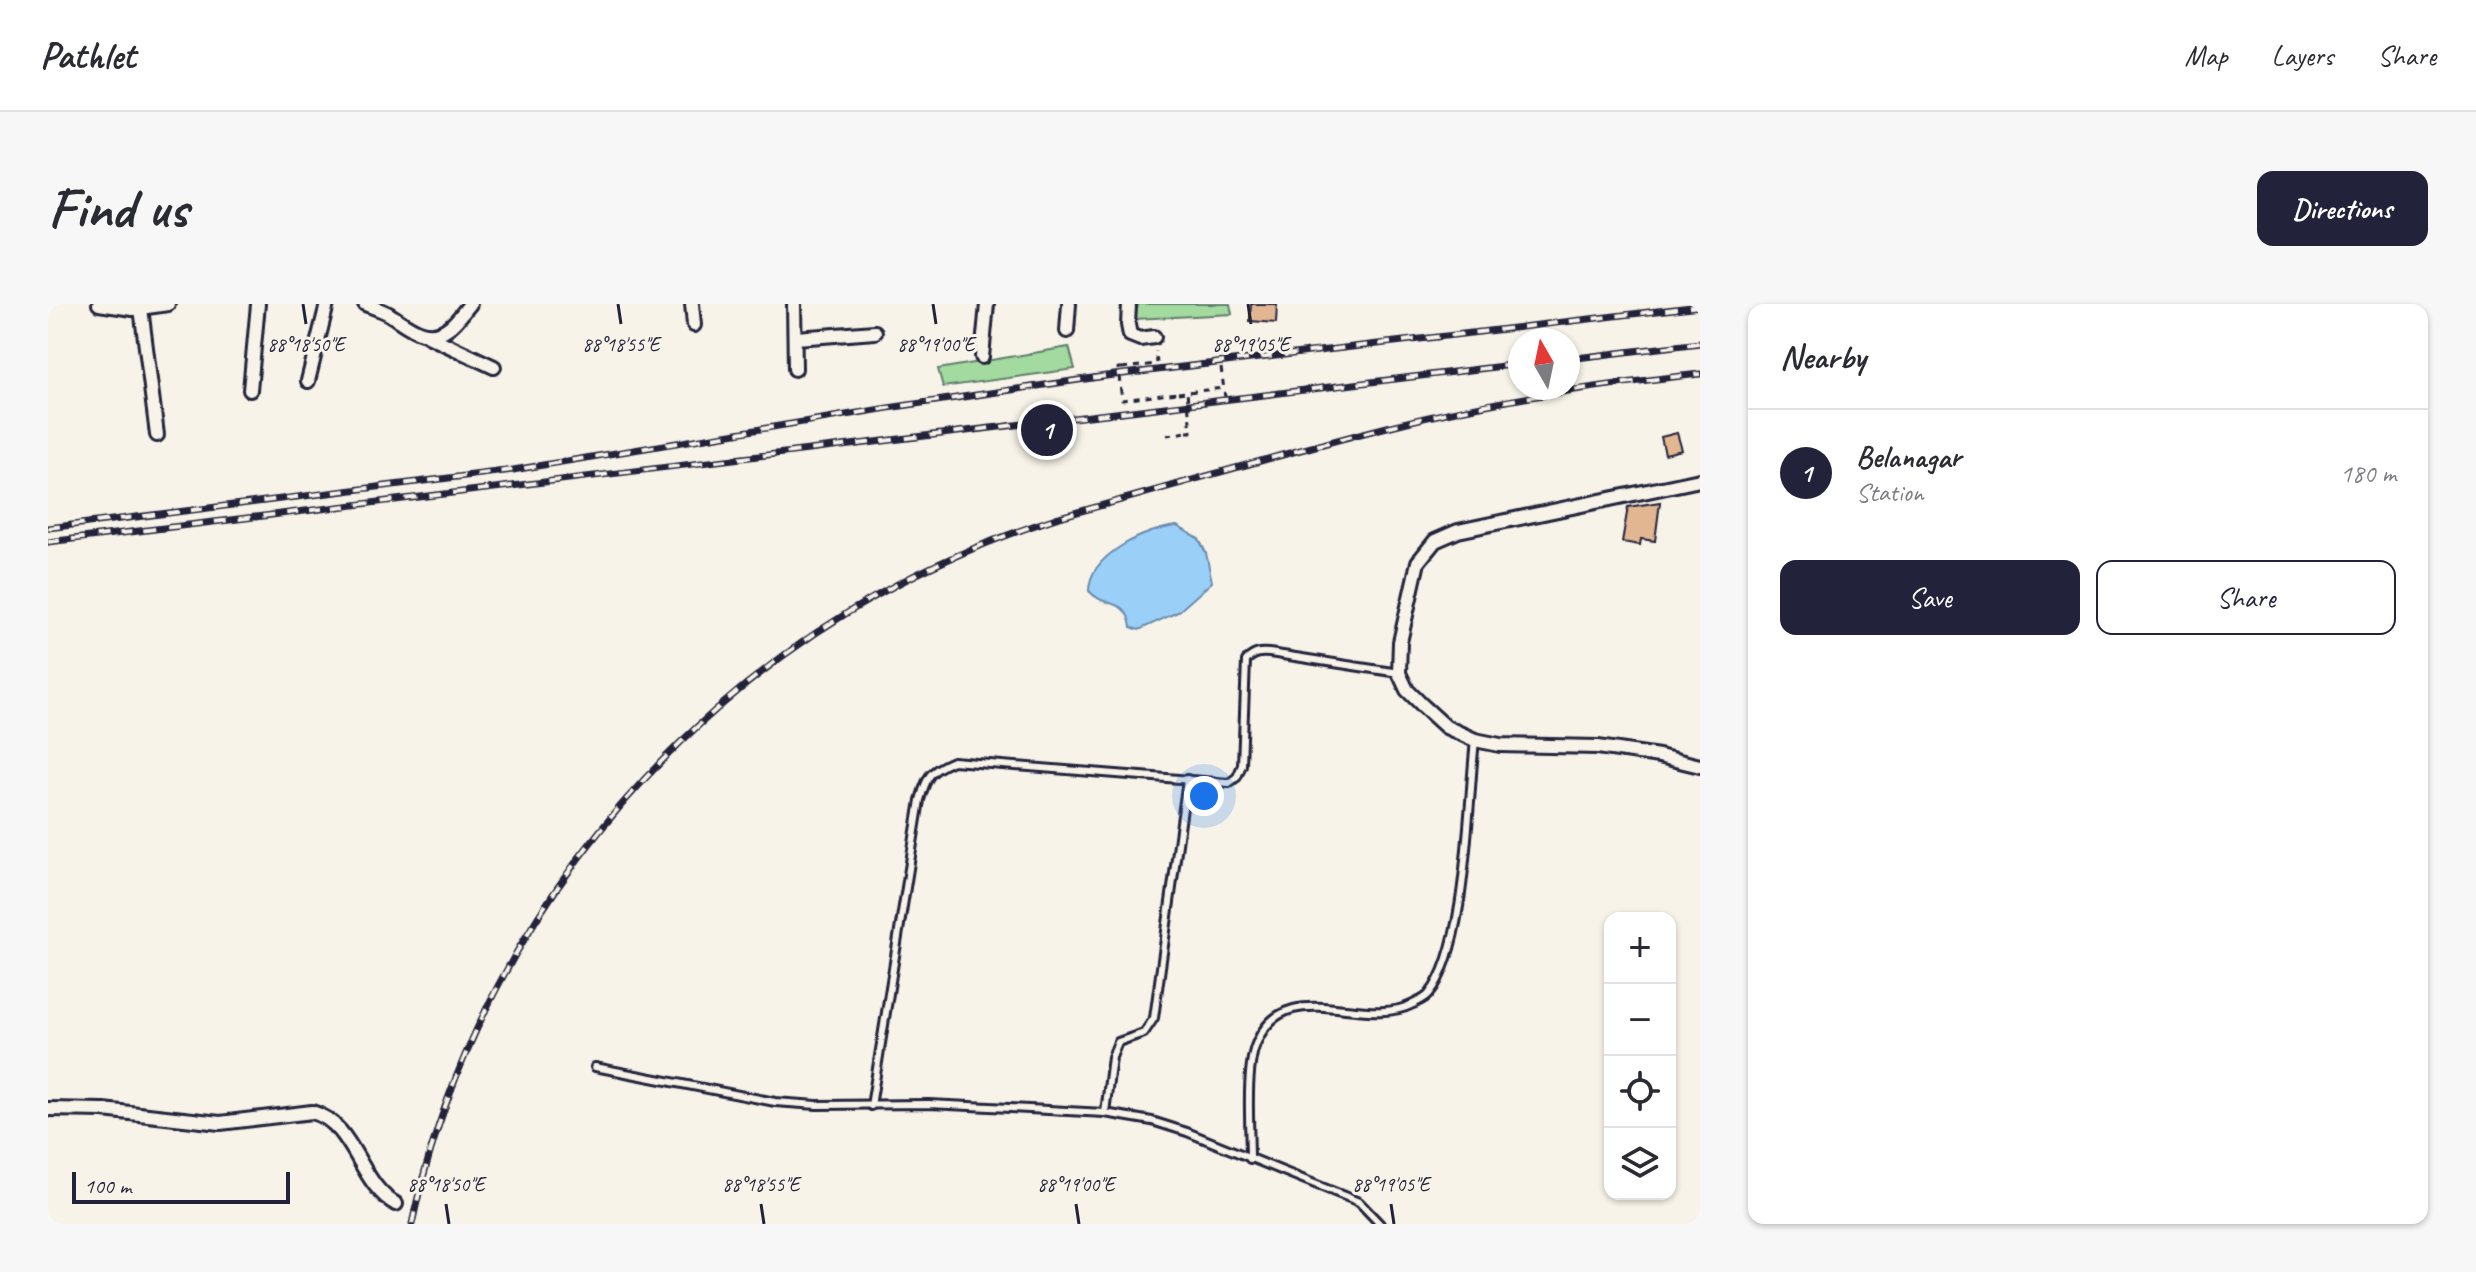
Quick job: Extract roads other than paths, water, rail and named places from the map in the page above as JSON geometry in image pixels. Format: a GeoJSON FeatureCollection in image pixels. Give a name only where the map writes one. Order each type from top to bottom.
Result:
{"type":"FeatureCollection","features":[{"type":"Feature","properties":{"kind":"street"},"geometry":{"type":"LineString","coordinates":[[99,304],[119,308],[168,304]]}},
{"type":"Feature","properties":{"kind":"street"},"geometry":{"type":"LineString","coordinates":[[250,390],[258,304]]}},
{"type":"Feature","properties":{"kind":"street"},"geometry":{"type":"LineString","coordinates":[[308,381],[327,304]]}},
{"type":"Feature","properties":{"kind":"street"},"geometry":{"type":"LineString","coordinates":[[365,304],[494,367]]}},
{"type":"Feature","properties":{"kind":"street"},"geometry":{"type":"LineString","coordinates":[[427,336],[451,327],[470,304]]}},
{"type":"Feature","properties":{"kind":"street"},"geometry":{"type":"LineString","coordinates":[[692,304],[694,325]]}},
{"type":"Feature","properties":{"kind":"street"},"geometry":{"type":"LineString","coordinates":[[794,304],[795,369]]}},
{"type":"Feature","properties":{"kind":"street"},"geometry":{"type":"LineString","coordinates":[[982,357],[987,304]]}},
{"type":"Feature","properties":{"kind":"street"},"geometry":{"type":"LineString","coordinates":[[1067,331],[1069,304]]}},
{"type":"Feature","properties":{"kind":"street"},"geometry":{"type":"LineString","coordinates":[[1129,304],[1130,335],[1140,339],[1154,337]]}},
{"type":"Feature","properties":{"kind":"street"},"geometry":{"type":"LineString","coordinates":[[141,308],[157,435]]}},
{"type":"Feature","properties":{"kind":"street"},"geometry":{"type":"LineString","coordinates":[[796,338],[875,332]]}},
{"type":"Feature","properties":{"kind":"street"},"geometry":{"type":"LineString","coordinates":[[1700,480],[1458,531],[1435,541],[1418,562],[1400,642],[1399,673],[1407,690],[1446,727],[1475,740],[1500,745],[1598,747],[1700,766]]}},
{"type":"Feature","properties":{"kind":"street"},"geometry":{"type":"LineString","coordinates":[[48,1109],[103,1110],[220,1123],[312,1112],[334,1124],[378,1188],[396,1204]]}},
{"type":"Feature","properties":{"kind":"lane"},"geometry":{"type":"LineString","coordinates":[[871,1106],[920,800],[927,776],[953,761],[1229,783],[1237,777],[1242,765],[1246,661],[1251,655],[1261,652],[1399,673]]}},
{"type":"Feature","properties":{"kind":"lane"},"geometry":{"type":"LineString","coordinates":[[1250,1159],[1251,1076],[1255,1046],[1267,1023],[1285,1011],[1311,1005],[1374,1011],[1402,1010],[1427,997],[1444,971],[1457,921],[1475,740]]}},
{"type":"Feature","properties":{"kind":"lane"},"geometry":{"type":"LineString","coordinates":[[1105,1113],[1112,1057],[1118,1042],[1144,1033],[1154,1018],[1187,779]]}},
{"type":"Feature","properties":{"kind":"lane"},"geometry":{"type":"LineString","coordinates":[[595,1067],[775,1102],[871,1106],[929,1104],[1105,1113],[1152,1121],[1187,1132],[1359,1202],[1380,1224]]}},
{"type":"Feature","properties":{"kind":"water"},"geometry":{"type":"Polygon","coordinates":[[[1177,526],[1199,539],[1206,553],[1212,582],[1178,612],[1139,630],[1131,627],[1125,611],[1089,591],[1092,578],[1109,555],[1122,546],[1151,532],[1177,526]]]}},
{"type":"Feature","properties":{"kind":"railway"},"geometry":{"type":"LineString","coordinates":[[48,528],[513,470],[888,408],[1106,376],[1700,306]]}},
{"type":"Feature","properties":{"kind":"railway"},"geometry":{"type":"LineString","coordinates":[[1580,358],[1700,343]]}},
{"type":"Feature","properties":{"kind":"railway"},"geometry":{"type":"LineString","coordinates":[[48,542],[1508,365]]}},
{"type":"Feature","properties":{"kind":"railway"},"geometry":{"type":"LineString","coordinates":[[412,1224],[439,1126],[476,1031],[523,942],[579,857],[644,780],[717,709],[797,646],[883,592],[925,570],[989,542],[1056,518],[1433,416],[1547,394],[1700,374]]}},
{"type":"Feature","properties":{"kind":"place","name":"Belanagar"},"geometry":{"type":"Point","coordinates":[1047,430]}}]}
